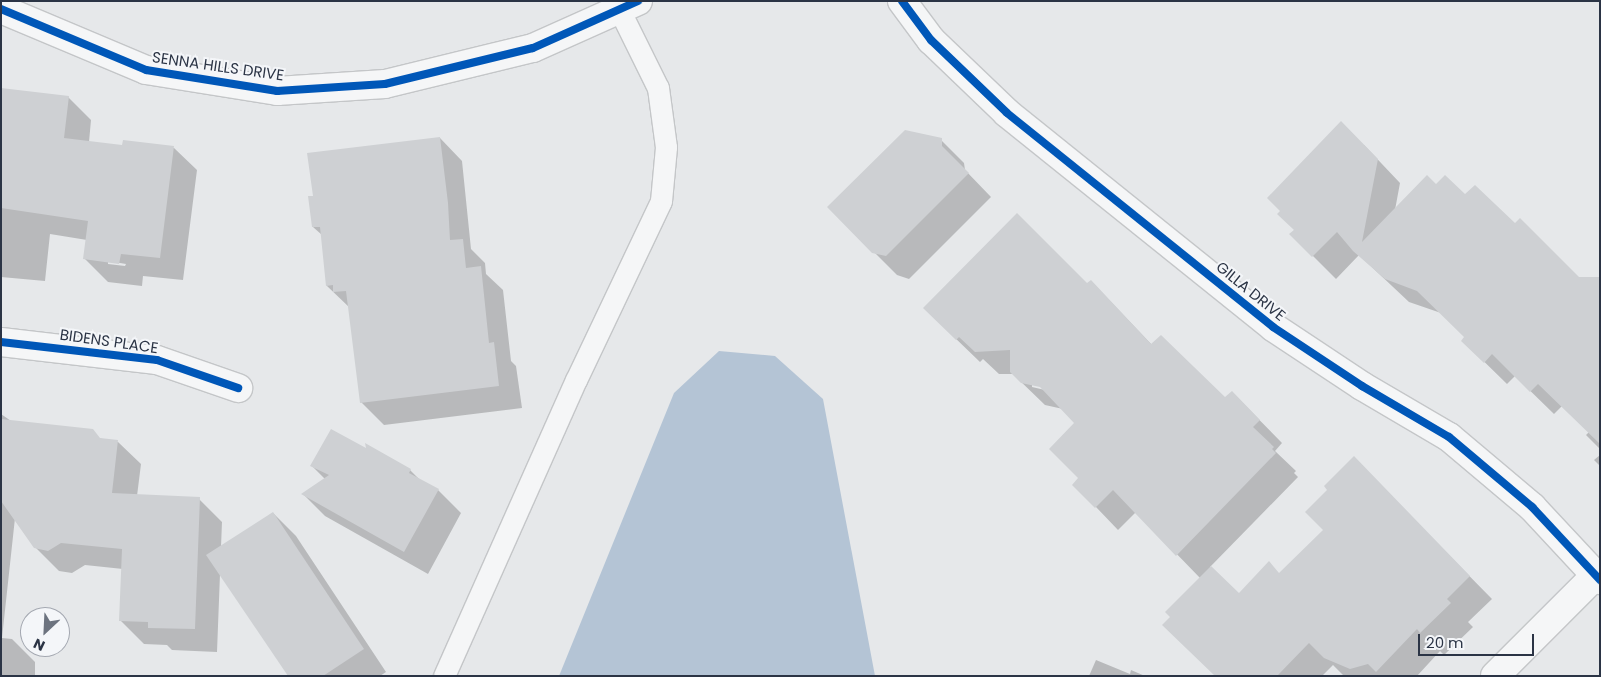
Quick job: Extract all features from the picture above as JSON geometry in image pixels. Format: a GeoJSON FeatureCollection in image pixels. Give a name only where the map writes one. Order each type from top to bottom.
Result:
{"type":"FeatureCollection","features":[{"type":"Feature","properties":{"kind":"street","name":"GILLA DRIVE"},"geometry":{"type":"LineString","coordinates":[[902,1],[931,40],[1007,114],[1273,328],[1362,386],[1449,437],[1532,507],[1598,578]]}},
{"type":"Feature","properties":{"kind":"street","name":"SENNA HILLS DRIVE"},"geometry":{"type":"LineString","coordinates":[[1,9],[146,70],[276,91],[385,84],[533,48],[629,5]]}},
{"type":"Feature","properties":{"kind":"street","name":"BIDENS PLACE"},"geometry":{"type":"LineString","coordinates":[[1,342],[156,360],[238,388]]}},
{"type":"Feature","properties":{"kind":"street"},"geometry":{"type":"LineString","coordinates":[[1495,676],[1598,578]]}},
{"type":"Feature","properties":{"kind":"lane"},"geometry":{"type":"LineString","coordinates":[[444,676],[576,380],[662,201],[666,148],[658,88],[629,5]]}},
{"type":"Feature","properties":{"kind":"water"},"geometry":{"type":"Polygon","coordinates":[[[719,351],[775,356],[823,399],[875,676],[559,676],[674,393],[719,351]]]}},
{"type":"Feature","properties":{"kind":"building"},"geometry":{"type":"Polygon","coordinates":[[[1,88],[69,96],[64,138],[122,145],[123,140],[174,146],[160,258],[121,254],[119,264],[83,259],[88,221],[1,208],[1,88]]]}},
{"type":"Feature","properties":{"kind":"building"},"geometry":{"type":"Polygon","coordinates":[[[1341,121],[1378,159],[1362,242],[1427,175],[1436,184],[1445,175],[1465,194],[1475,185],[1515,223],[1520,218],[1579,277],[1600,277],[1600,444],[1538,384],[1530,392],[1492,354],[1484,363],[1461,341],[1464,337],[1417,291],[1385,279],[1353,251],[1337,232],[1312,257],[1289,234],[1294,230],[1277,214],[1280,211],[1267,198],[1341,121]]]}},
{"type":"Feature","properties":{"kind":"building"},"geometry":{"type":"Polygon","coordinates":[[[905,130],[942,138],[942,146],[969,173],[886,256],[872,253],[827,207],[905,130]]]}},
{"type":"Feature","properties":{"kind":"building"},"geometry":{"type":"Polygon","coordinates":[[[440,137],[448,203],[450,240],[463,239],[466,268],[481,266],[489,343],[494,342],[499,386],[360,403],[346,291],[333,292],[333,285],[326,286],[320,227],[312,227],[308,196],[313,196],[307,153],[440,137]]]}},
{"type":"Feature","properties":{"kind":"building"},"geometry":{"type":"Polygon","coordinates":[[[1017,213],[1087,283],[1091,280],[1151,344],[1161,335],[1225,397],[1232,391],[1260,420],[1253,427],[1274,447],[1272,449],[1276,453],[1176,556],[1113,490],[1095,508],[1072,485],[1078,478],[1049,449],[1074,423],[1040,387],[1021,383],[1010,372],[1010,350],[975,352],[959,337],[956,340],[923,308],[1017,213]]]}},
{"type":"Feature","properties":{"kind":"building"},"geometry":{"type":"Polygon","coordinates":[[[1,419],[93,429],[100,438],[118,440],[112,493],[200,497],[195,629],[148,628],[148,622],[119,621],[122,549],[61,543],[48,551],[34,548],[1,501],[1,419]]]}},
{"type":"Feature","properties":{"kind":"building"},"geometry":{"type":"Polygon","coordinates":[[[331,429],[366,448],[365,443],[411,469],[409,473],[439,489],[404,552],[301,494],[329,475],[310,466],[331,429]]]}},
{"type":"Feature","properties":{"kind":"building"},"geometry":{"type":"Polygon","coordinates":[[[1354,456],[1470,576],[1447,599],[1451,603],[1420,633],[1417,629],[1376,672],[1368,664],[1350,669],[1324,658],[1309,643],[1277,676],[1215,676],[1162,625],[1170,617],[1165,612],[1211,566],[1239,593],[1269,561],[1279,573],[1323,530],[1305,512],[1327,490],[1324,486],[1354,456]]]}},
{"type":"Feature","properties":{"kind":"building"},"geometry":{"type":"Polygon","coordinates":[[[273,512],[364,649],[323,676],[288,676],[206,555],[273,512]]]}},
{"type":"Feature","properties":{"kind":"cycle path"},"geometry":{"type":"LineString","coordinates":[[1,9],[146,70],[277,91],[385,84],[533,48],[638,1]]}},
{"type":"Feature","properties":{"kind":"cycle path"},"geometry":{"type":"LineString","coordinates":[[902,1],[931,40],[1007,113],[1273,327],[1362,386],[1449,437],[1532,507],[1600,580]]}},
{"type":"Feature","properties":{"kind":"cycle path"},"geometry":{"type":"LineString","coordinates":[[1,342],[157,360],[238,388]]}}]}
